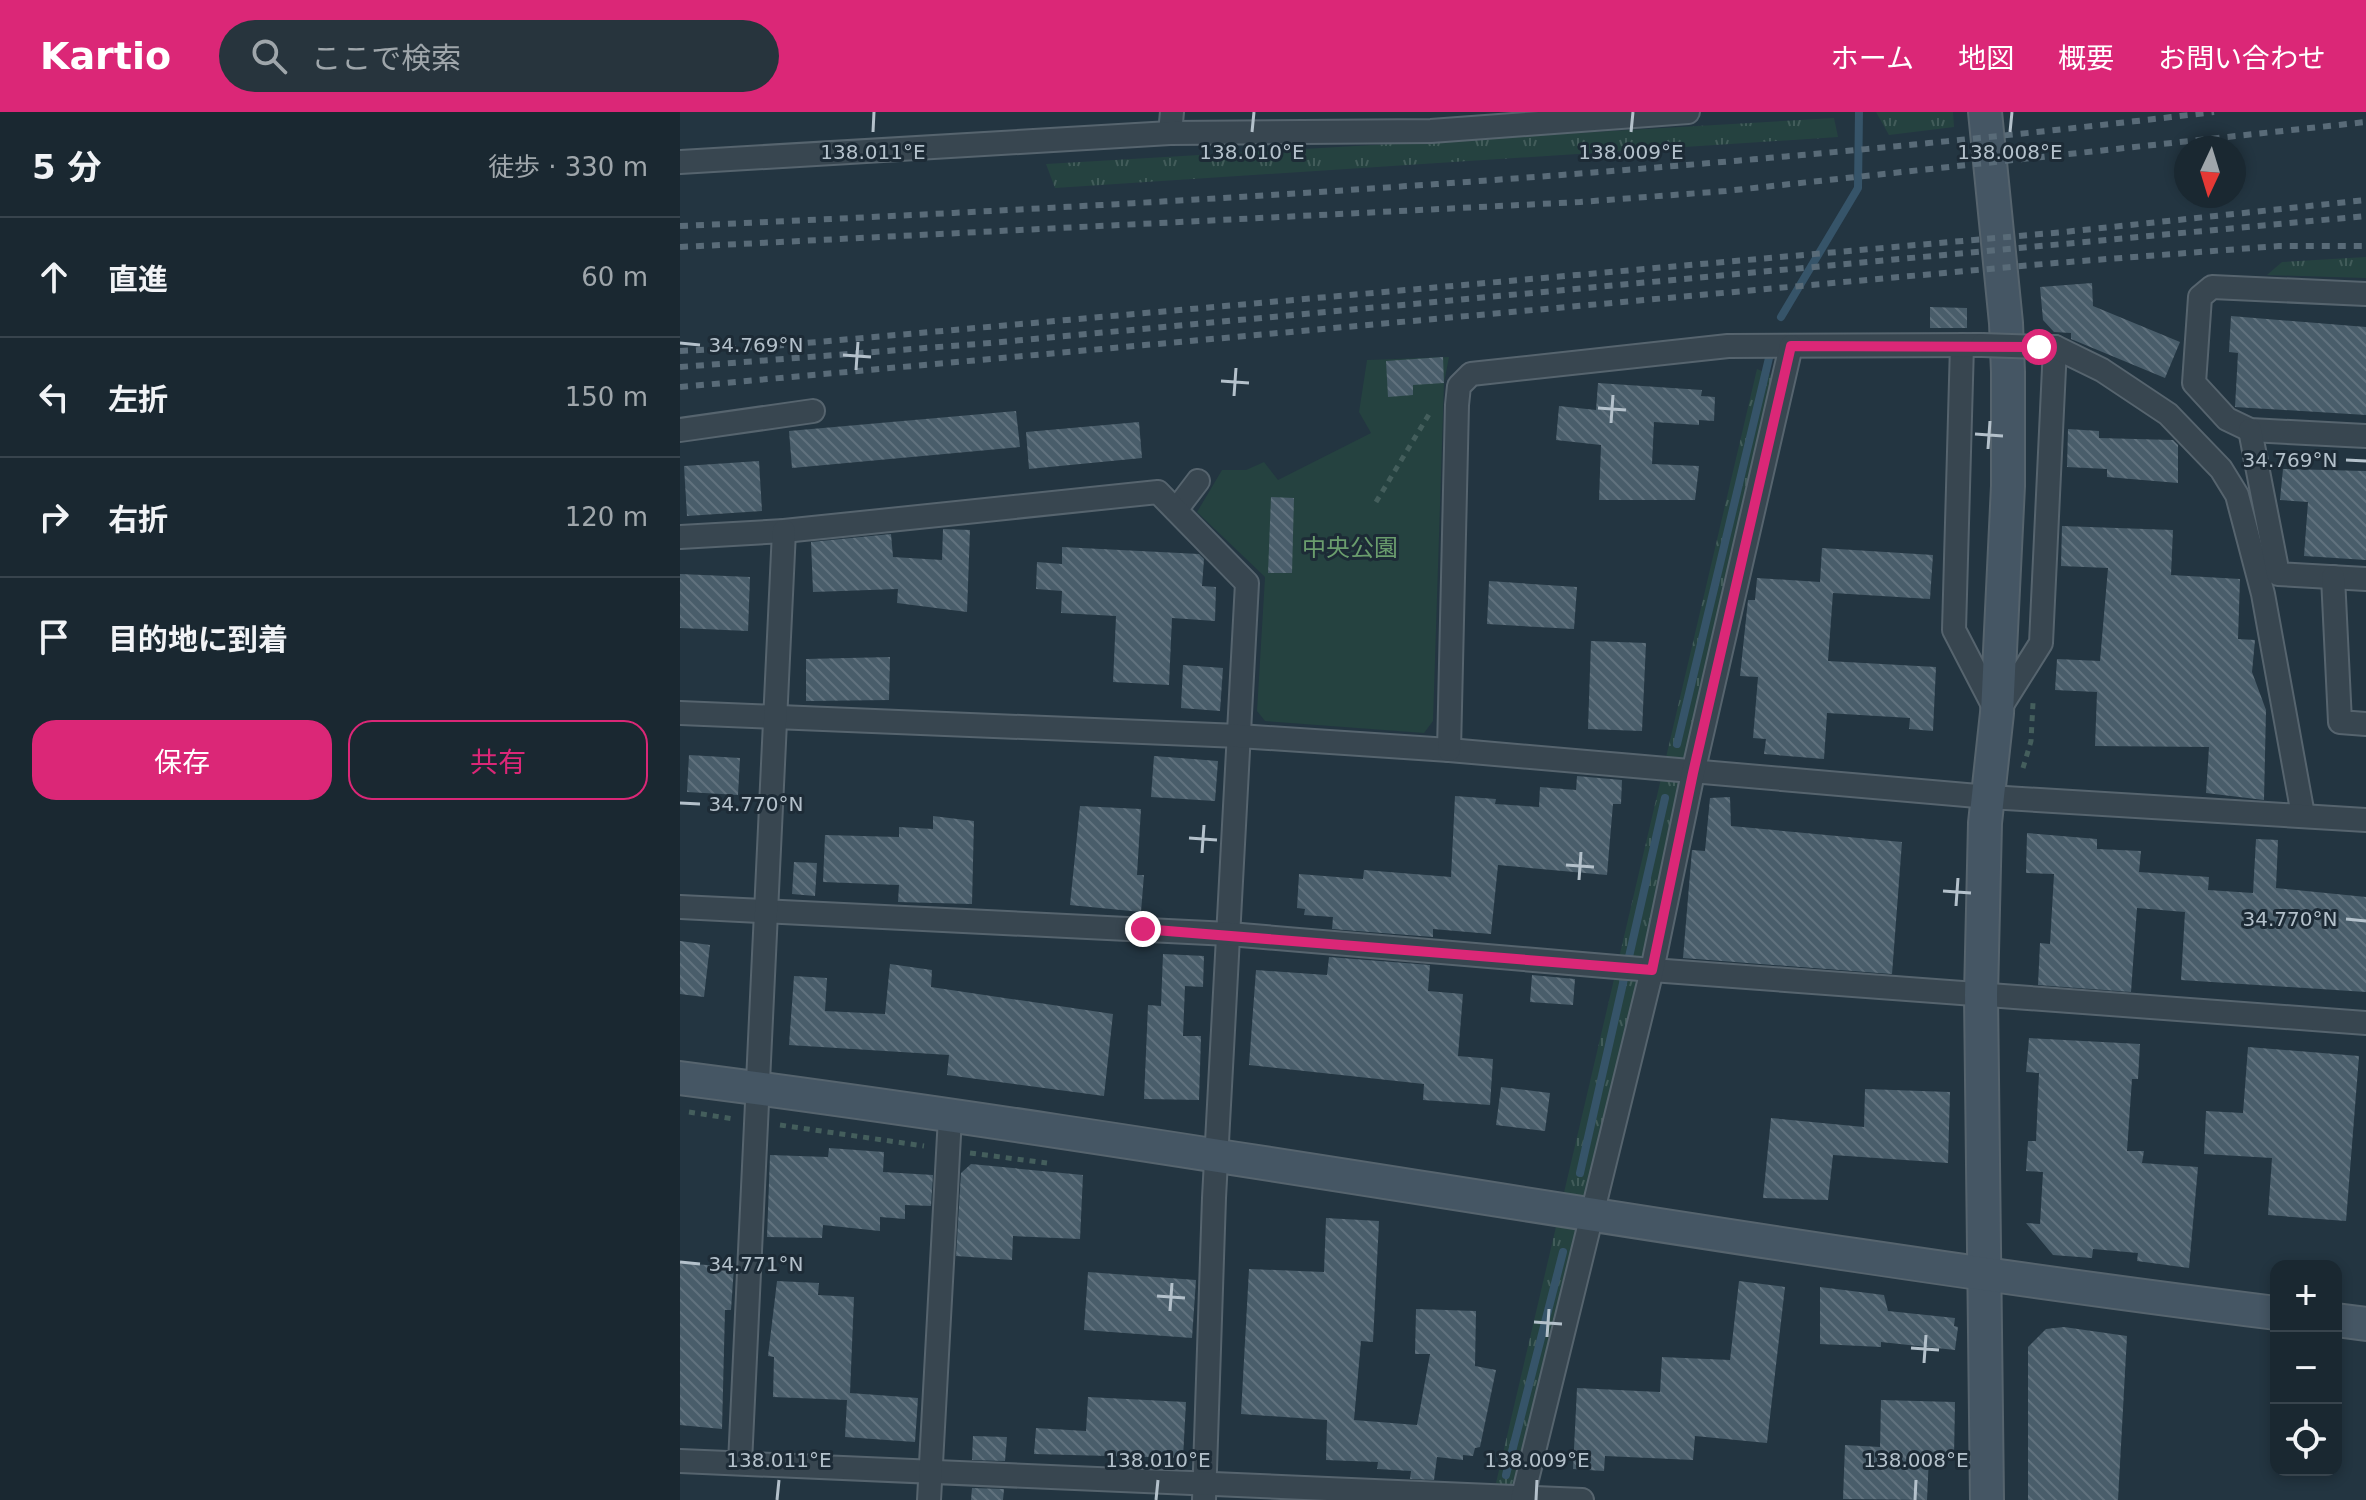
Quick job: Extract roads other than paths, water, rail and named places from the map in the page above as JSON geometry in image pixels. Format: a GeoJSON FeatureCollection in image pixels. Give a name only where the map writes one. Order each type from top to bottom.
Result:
{"type":"FeatureCollection","features":[{"type":"Feature","properties":{"kind":"street"},"geometry":{"type":"LineString","coordinates":[[680,162],[1171,123],[1427,122],[1688,112]]}},
{"type":"Feature","properties":{"kind":"street"},"geometry":{"type":"LineString","coordinates":[[1985,112],[2008,372],[2008,486],[1997,713],[1985,823],[1981,995],[1987,1500]]}},
{"type":"Feature","properties":{"kind":"street"},"geometry":{"type":"LineString","coordinates":[[2366,294],[2212,287],[2200,297],[2194,383],[2227,419],[2250,430],[2366,436]]}},
{"type":"Feature","properties":{"kind":"street"},"geometry":{"type":"LineString","coordinates":[[1972,345],[1954,630],[1997,713]]}},
{"type":"Feature","properties":{"kind":"street"},"geometry":{"type":"LineString","coordinates":[[1449,750],[1457,405],[1459,386],[1471,374],[1728,346],[2047,347],[2102,370],[2168,414],[2221,469],[2237,495],[2263,594],[2303,815]]}},
{"type":"Feature","properties":{"kind":"street"},"geometry":{"type":"LineString","coordinates":[[1522,1498],[1652,970],[1780,346]]}},
{"type":"Feature","properties":{"kind":"street"},"geometry":{"type":"LineString","coordinates":[[1997,713],[2041,643],[2047,347]]}},
{"type":"Feature","properties":{"kind":"street"},"geometry":{"type":"LineString","coordinates":[[680,430],[813,411]]}},
{"type":"Feature","properties":{"kind":"street"},"geometry":{"type":"LineString","coordinates":[[2250,430],[2278,574],[2366,579]]}},
{"type":"Feature","properties":{"kind":"street"},"geometry":{"type":"LineString","coordinates":[[1176,510],[1198,481]]}},
{"type":"Feature","properties":{"kind":"street"},"geometry":{"type":"LineString","coordinates":[[680,537],[784,531],[1158,492],[1247,583],[1218,1158],[1205,1492]]}},
{"type":"Feature","properties":{"kind":"street"},"geometry":{"type":"LineString","coordinates":[[740,1463],[784,531]]}},
{"type":"Feature","properties":{"kind":"street"},"geometry":{"type":"LineString","coordinates":[[2333,577],[2340,722],[2366,724]]}},
{"type":"Feature","properties":{"kind":"street"},"geometry":{"type":"LineString","coordinates":[[680,713],[1239,736],[1449,750],[1989,797],[2366,820]]}},
{"type":"Feature","properties":{"kind":"street"},"geometry":{"type":"LineString","coordinates":[[680,907],[1229,934],[1652,970],[2366,1023]]}},
{"type":"Feature","properties":{"kind":"street"},"geometry":{"type":"LineString","coordinates":[[680,1078],[1984,1275],[2270,1312]]}},
{"type":"Feature","properties":{"kind":"street"},"geometry":{"type":"LineString","coordinates":[[929,1500],[950,1117]]}},
{"type":"Feature","properties":{"kind":"street"},"geometry":{"type":"LineString","coordinates":[[2342,1321],[2366,1324]]}},
{"type":"Feature","properties":{"kind":"street"},"geometry":{"type":"LineString","coordinates":[[680,1461],[930,1471],[1205,1492],[1582,1500]]}},
{"type":"Feature","properties":{"kind":"waterway"},"geometry":{"type":"LineString","coordinates":[[1781,317],[1858,188],[1859,112]]}},
{"type":"Feature","properties":{"kind":"waterway"},"geometry":{"type":"LineString","coordinates":[[1677,744],[1769,358]]}},
{"type":"Feature","properties":{"kind":"waterway"},"geometry":{"type":"LineString","coordinates":[[1580,1173],[1665,798]]}},
{"type":"Feature","properties":{"kind":"waterway"},"geometry":{"type":"LineString","coordinates":[[1506,1475],[1563,1252]]}},
{"type":"Feature","properties":{"kind":"railway"},"geometry":{"type":"LineString","coordinates":[[680,226],[1256,196],[1640,169],[2214,112]]}},
{"type":"Feature","properties":{"kind":"railway"},"geometry":{"type":"LineString","coordinates":[[680,247],[1580,202],[1726,191],[2366,122]]}},
{"type":"Feature","properties":{"kind":"railway"},"geometry":{"type":"LineString","coordinates":[[680,351],[772,346],[2064,232],[2366,200]]}},
{"type":"Feature","properties":{"kind":"railway"},"geometry":{"type":"LineString","coordinates":[[680,367],[990,343],[2366,216]]}},
{"type":"Feature","properties":{"kind":"railway"},"geometry":{"type":"LineString","coordinates":[[680,387],[2055,263],[2279,246],[2366,246]]}},
{"type":"Feature","properties":{"kind":"park label","name":"中央公園"},"geometry":{"type":"Point","coordinates":[1350,548]}}]}
